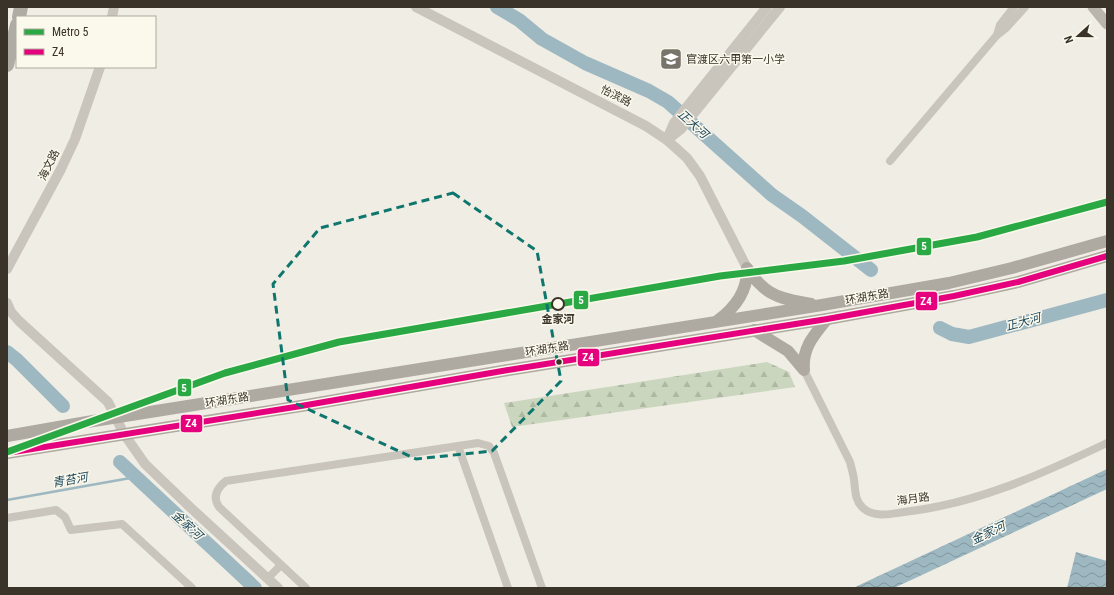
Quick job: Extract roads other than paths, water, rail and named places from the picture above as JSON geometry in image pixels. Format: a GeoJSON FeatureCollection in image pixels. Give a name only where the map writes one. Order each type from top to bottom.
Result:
{"type":"FeatureCollection","features":[{"type":"Feature","properties":{"kind":"highway"},"geometry":{"type":"LineString","coordinates":[[7,65],[16,29]]}},
{"type":"Feature","properties":{"kind":"main road"},"geometry":{"type":"LineString","coordinates":[[1093,7],[1107,24]]}},
{"type":"Feature","properties":{"kind":"main road","name":"环湖东路"},"geometry":{"type":"LineString","coordinates":[[7,436],[822,305],[949,283],[1012,268],[1107,241]]}},
{"type":"Feature","properties":{"kind":"main road","name":"环湖东路"},"geometry":{"type":"LineString","coordinates":[[7,453],[827,319],[954,296],[1018,282],[1107,256]]}},
{"type":"Feature","properties":{"kind":"main road"},"geometry":{"type":"LineString","coordinates":[[747,268],[762,286],[773,294],[797,302],[822,305]]}},
{"type":"Feature","properties":{"kind":"main road"},"geometry":{"type":"LineString","coordinates":[[716,322],[727,314],[744,291],[747,278],[747,268]]}},
{"type":"Feature","properties":{"kind":"main road"},"geometry":{"type":"LineString","coordinates":[[804,370],[803,358],[811,340],[827,319]]}},
{"type":"Feature","properties":{"kind":"main road"},"geometry":{"type":"LineString","coordinates":[[754,330],[788,351],[804,370]]}},
{"type":"Feature","properties":{"kind":"street","name":"怡滨路"},"geometry":{"type":"LineString","coordinates":[[416,7],[646,126],[667,140],[687,158],[700,176],[747,268]]}},
{"type":"Feature","properties":{"kind":"street"},"geometry":{"type":"LineString","coordinates":[[691,109],[767,7]]}},
{"type":"Feature","properties":{"kind":"street"},"geometry":{"type":"LineString","coordinates":[[667,140],[691,109],[780,7]]}},
{"type":"Feature","properties":{"kind":"street"},"geometry":{"type":"LineString","coordinates":[[997,35],[1000,25],[1014,7]]}},
{"type":"Feature","properties":{"kind":"street"},"geometry":{"type":"LineString","coordinates":[[890,161],[997,35],[1006,28],[1025,7]]}},
{"type":"Feature","properties":{"kind":"street","name":"海文路"},"geometry":{"type":"LineString","coordinates":[[7,269],[61,169],[75,139],[100,68]]}},
{"type":"Feature","properties":{"kind":"street"},"geometry":{"type":"LineString","coordinates":[[7,303],[11,312],[19,321],[108,402],[124,434],[145,464],[278,588]]}},
{"type":"Feature","properties":{"kind":"street","name":"海月路"},"geometry":{"type":"LineString","coordinates":[[804,370],[850,462],[855,493],[859,503],[872,514],[916,511],[956,503],[985,495],[1048,472],[1107,443]]}},
{"type":"Feature","properties":{"kind":"street"},"geometry":{"type":"LineString","coordinates":[[306,588],[219,507],[215,502],[215,496],[220,485],[226,481],[484,443],[489,446],[494,453],[542,588]]}},
{"type":"Feature","properties":{"kind":"street"},"geometry":{"type":"LineString","coordinates":[[458,446],[508,588]]}},
{"type":"Feature","properties":{"kind":"street"},"geometry":{"type":"LineString","coordinates":[[7,518],[56,510],[65,517],[71,530],[122,524],[192,588]]}},
{"type":"Feature","properties":{"kind":"street"},"geometry":{"type":"LineString","coordinates":[[267,579],[281,565]]}},
{"type":"Feature","properties":{"kind":"water"},"geometry":{"type":"Polygon","coordinates":[[[1107,469],[1107,489],[894,588],[853,588],[1107,469]]]}},
{"type":"Feature","properties":{"kind":"water"},"geometry":{"type":"Polygon","coordinates":[[[1076,552],[1107,561],[1107,588],[1067,588],[1076,552]]]}},
{"type":"Feature","properties":{"kind":"waterway","name":"正大河"},"geometry":{"type":"LineString","coordinates":[[497,7],[519,20],[542,39],[585,63],[649,91],[668,102],[772,195],[802,216],[871,270]]}},
{"type":"Feature","properties":{"kind":"waterway","name":"正大河"},"geometry":{"type":"LineString","coordinates":[[940,328],[952,334],[969,337],[1107,300]]}},
{"type":"Feature","properties":{"kind":"waterway","name":"金家河"},"geometry":{"type":"LineString","coordinates":[[7,352],[63,406]]}},
{"type":"Feature","properties":{"kind":"waterway","name":"金家河"},"geometry":{"type":"LineString","coordinates":[[120,462],[255,588]]}},
{"type":"Feature","properties":{"kind":"waterway","name":"青苔河"},"geometry":{"type":"LineString","coordinates":[[7,500],[136,477]]}},
{"type":"Feature","properties":{"kind":"metro line","name":"5"},"geometry":{"type":"LineString","coordinates":[[7,452],[225,373],[339,342],[720,276],[844,261],[977,237],[1107,202]]}},
{"type":"Feature","properties":{"kind":"place","name":"官渡区六甲第一小学"},"geometry":{"type":"Point","coordinates":[671,59]}},
{"type":"Feature","properties":{"kind":"place","name":"金家河"},"geometry":{"type":"Point","coordinates":[558,304]}}]}
